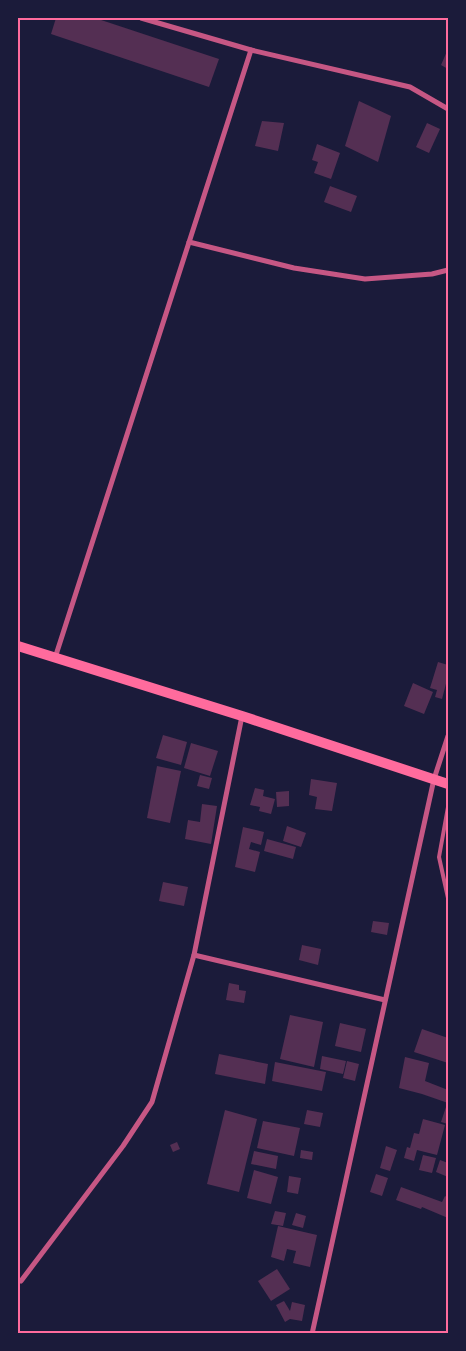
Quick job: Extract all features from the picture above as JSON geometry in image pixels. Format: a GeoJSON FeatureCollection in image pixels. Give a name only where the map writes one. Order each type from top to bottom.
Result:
{"type":"FeatureCollection","features":[{"type":"Feature","properties":{"kind":"main road"},"geometry":{"type":"LineString","coordinates":[[18,646],[242,716],[448,784]]}},
{"type":"Feature","properties":{"kind":"street"},"geometry":{"type":"LineString","coordinates":[[141,18],[250,50],[410,86],[448,109]]}},
{"type":"Feature","properties":{"kind":"street"},"geometry":{"type":"LineString","coordinates":[[54,658],[250,50]]}},
{"type":"Feature","properties":{"kind":"street"},"geometry":{"type":"LineString","coordinates":[[189,242],[294,268],[365,279],[432,274],[448,270]]}},
{"type":"Feature","properties":{"kind":"street"},"geometry":{"type":"LineString","coordinates":[[22,1281],[123,1146],[152,1102],[194,955],[242,716]]}},
{"type":"Feature","properties":{"kind":"street"},"geometry":{"type":"LineString","coordinates":[[312,1334],[434,779],[448,736]]}},
{"type":"Feature","properties":{"kind":"street"},"geometry":{"type":"LineString","coordinates":[[194,955],[385,1000]]}},
{"type":"Feature","properties":{"kind":"lane"},"geometry":{"type":"LineString","coordinates":[[448,807],[438,857],[448,898]]}},
{"type":"Feature","properties":{"kind":"building"},"geometry":{"type":"Polygon","coordinates":[[[56,18],[95,18],[219,59],[209,87],[51,34],[56,18]]]}},
{"type":"Feature","properties":{"kind":"building"},"geometry":{"type":"Polygon","coordinates":[[[448,49],[448,69],[441,65],[448,49]]]}},
{"type":"Feature","properties":{"kind":"building"},"geometry":{"type":"Polygon","coordinates":[[[359,101],[391,116],[378,162],[345,146],[359,101]]]}},
{"type":"Feature","properties":{"kind":"building"},"geometry":{"type":"Polygon","coordinates":[[[262,121],[284,123],[278,151],[255,146],[262,121]]]}},
{"type":"Feature","properties":{"kind":"building"},"geometry":{"type":"Polygon","coordinates":[[[427,123],[440,129],[429,153],[416,147],[427,123]]]}},
{"type":"Feature","properties":{"kind":"building"},"geometry":{"type":"Polygon","coordinates":[[[317,144],[340,153],[331,179],[314,173],[318,162],[312,160],[317,144]]]}},
{"type":"Feature","properties":{"kind":"building"},"geometry":{"type":"Polygon","coordinates":[[[330,186],[357,196],[351,212],[324,202],[330,186]]]}},
{"type":"Feature","properties":{"kind":"building"},"geometry":{"type":"Polygon","coordinates":[[[438,662],[448,665],[448,676],[442,699],[435,697],[437,690],[430,688],[438,662]]]}},
{"type":"Feature","properties":{"kind":"building"},"geometry":{"type":"Polygon","coordinates":[[[413,683],[433,692],[424,714],[404,706],[413,683]]]}},
{"type":"Feature","properties":{"kind":"building"},"geometry":{"type":"Polygon","coordinates":[[[163,735],[187,742],[181,765],[156,758],[163,735]]]}},
{"type":"Feature","properties":{"kind":"building"},"geometry":{"type":"Polygon","coordinates":[[[191,743],[218,751],[210,776],[184,768],[191,743]]]}},
{"type":"Feature","properties":{"kind":"building"},"geometry":{"type":"Polygon","coordinates":[[[157,766],[181,771],[170,823],[147,818],[157,766]]]}},
{"type":"Feature","properties":{"kind":"building"},"geometry":{"type":"Polygon","coordinates":[[[200,775],[212,778],[209,789],[197,786],[200,775]]]}},
{"type":"Feature","properties":{"kind":"building"},"geometry":{"type":"Polygon","coordinates":[[[311,779],[337,783],[332,811],[315,809],[317,797],[309,795],[311,779]]]}},
{"type":"Feature","properties":{"kind":"building"},"geometry":{"type":"Polygon","coordinates":[[[255,788],[264,790],[263,796],[275,799],[271,814],[259,811],[260,807],[250,805],[255,788]]]}},
{"type":"Feature","properties":{"kind":"building"},"geometry":{"type":"Polygon","coordinates":[[[289,791],[289,806],[277,807],[276,792],[289,791]]]}},
{"type":"Feature","properties":{"kind":"building"},"geometry":{"type":"Polygon","coordinates":[[[202,804],[217,806],[211,844],[185,839],[188,820],[200,822],[202,804]]]}},
{"type":"Feature","properties":{"kind":"building"},"geometry":{"type":"Polygon","coordinates":[[[287,826],[306,833],[301,847],[283,841],[287,826]]]}},
{"type":"Feature","properties":{"kind":"building"},"geometry":{"type":"Polygon","coordinates":[[[243,827],[264,832],[261,845],[251,842],[249,849],[260,852],[255,872],[235,867],[243,827]]]}},
{"type":"Feature","properties":{"kind":"building"},"geometry":{"type":"Polygon","coordinates":[[[267,839],[296,847],[293,859],[264,851],[267,839]]]}},
{"type":"Feature","properties":{"kind":"building"},"geometry":{"type":"Polygon","coordinates":[[[163,882],[188,887],[184,906],[159,901],[163,882]]]}},
{"type":"Feature","properties":{"kind":"building"},"geometry":{"type":"Polygon","coordinates":[[[373,921],[389,923],[387,935],[371,932],[373,921]]]}},
{"type":"Feature","properties":{"kind":"building"},"geometry":{"type":"Polygon","coordinates":[[[302,945],[321,949],[318,965],[299,960],[302,945]]]}},
{"type":"Feature","properties":{"kind":"building"},"geometry":{"type":"Polygon","coordinates":[[[229,983],[239,985],[239,990],[246,991],[244,1003],[226,1000],[229,983]]]}},
{"type":"Feature","properties":{"kind":"building"},"geometry":{"type":"Polygon","coordinates":[[[290,1015],[323,1022],[314,1067],[280,1059],[290,1015]]]}},
{"type":"Feature","properties":{"kind":"building"},"geometry":{"type":"Polygon","coordinates":[[[340,1023],[366,1029],[361,1052],[335,1046],[340,1023]]]}},
{"type":"Feature","properties":{"kind":"building"},"geometry":{"type":"Polygon","coordinates":[[[422,1029],[448,1038],[448,1063],[414,1052],[422,1029]]]}},
{"type":"Feature","properties":{"kind":"building"},"geometry":{"type":"Polygon","coordinates":[[[219,1054],[268,1064],[265,1084],[215,1074],[219,1054]]]}},
{"type":"Feature","properties":{"kind":"building"},"geometry":{"type":"Polygon","coordinates":[[[322,1056],[346,1061],[343,1074],[320,1069],[322,1056]]]}},
{"type":"Feature","properties":{"kind":"building"},"geometry":{"type":"Polygon","coordinates":[[[405,1057],[429,1063],[425,1081],[448,1090],[448,1103],[399,1088],[405,1057]]]}},
{"type":"Feature","properties":{"kind":"building"},"geometry":{"type":"Polygon","coordinates":[[[347,1061],[359,1064],[355,1081],[343,1078],[347,1061]]]}},
{"type":"Feature","properties":{"kind":"building"},"geometry":{"type":"Polygon","coordinates":[[[275,1062],[326,1072],[322,1091],[272,1081],[275,1062]]]}},
{"type":"Feature","properties":{"kind":"building"},"geometry":{"type":"Polygon","coordinates":[[[446,1107],[448,1108],[448,1124],[441,1122],[446,1107]]]}},
{"type":"Feature","properties":{"kind":"building"},"geometry":{"type":"Polygon","coordinates":[[[225,1110],[257,1119],[239,1192],[207,1184],[225,1110]]]}},
{"type":"Feature","properties":{"kind":"building"},"geometry":{"type":"Polygon","coordinates":[[[307,1110],[323,1113],[320,1127],[304,1124],[307,1110]]]}},
{"type":"Feature","properties":{"kind":"building"},"geometry":{"type":"Polygon","coordinates":[[[423,1119],[445,1125],[437,1155],[417,1150],[414,1161],[404,1158],[407,1147],[410,1148],[414,1133],[419,1134],[423,1119]]]}},
{"type":"Feature","properties":{"kind":"building"},"geometry":{"type":"Polygon","coordinates":[[[263,1121],[300,1128],[294,1156],[257,1148],[263,1121]]]}},
{"type":"Feature","properties":{"kind":"building"},"geometry":{"type":"Polygon","coordinates":[[[177,1142],[180,1149],[173,1152],[170,1145],[177,1142]]]}},
{"type":"Feature","properties":{"kind":"building"},"geometry":{"type":"Polygon","coordinates":[[[386,1146],[397,1150],[390,1171],[380,1168],[386,1146]]]}},
{"type":"Feature","properties":{"kind":"building"},"geometry":{"type":"Polygon","coordinates":[[[301,1150],[313,1152],[312,1160],[300,1158],[301,1150]]]}},
{"type":"Feature","properties":{"kind":"building"},"geometry":{"type":"Polygon","coordinates":[[[254,1151],[278,1156],[276,1169],[251,1164],[254,1151]]]}},
{"type":"Feature","properties":{"kind":"building"},"geometry":{"type":"Polygon","coordinates":[[[423,1155],[436,1158],[432,1173],[419,1170],[423,1155]]]}},
{"type":"Feature","properties":{"kind":"building"},"geometry":{"type":"Polygon","coordinates":[[[440,1160],[448,1163],[448,1177],[436,1172],[440,1160]]]}},
{"type":"Feature","properties":{"kind":"building"},"geometry":{"type":"Polygon","coordinates":[[[254,1170],[278,1177],[271,1204],[247,1198],[254,1170]]]}},
{"type":"Feature","properties":{"kind":"building"},"geometry":{"type":"Polygon","coordinates":[[[376,1174],[388,1178],[382,1196],[370,1192],[376,1174]]]}},
{"type":"Feature","properties":{"kind":"building"},"geometry":{"type":"Polygon","coordinates":[[[289,1176],[301,1178],[298,1194],[287,1192],[289,1176]]]}},
{"type":"Feature","properties":{"kind":"building"},"geometry":{"type":"Polygon","coordinates":[[[401,1187],[442,1202],[445,1196],[448,1198],[448,1218],[422,1207],[421,1209],[396,1200],[401,1187]]]}},
{"type":"Feature","properties":{"kind":"building"},"geometry":{"type":"Polygon","coordinates":[[[275,1211],[286,1213],[283,1226],[271,1224],[275,1211]]]}},
{"type":"Feature","properties":{"kind":"building"},"geometry":{"type":"Polygon","coordinates":[[[296,1213],[306,1216],[303,1228],[292,1225],[296,1213]]]}},
{"type":"Feature","properties":{"kind":"building"},"geometry":{"type":"Polygon","coordinates":[[[278,1226],[317,1235],[310,1267],[293,1263],[296,1251],[287,1249],[284,1261],[271,1257],[278,1226]]]}},
{"type":"Feature","properties":{"kind":"building"},"geometry":{"type":"Polygon","coordinates":[[[277,1269],[290,1289],[271,1301],[258,1281],[277,1269]]]}},
{"type":"Feature","properties":{"kind":"building"},"geometry":{"type":"Polygon","coordinates":[[[284,1301],[290,1311],[292,1302],[305,1305],[302,1321],[290,1319],[285,1322],[276,1305],[284,1301]]]}}]}
